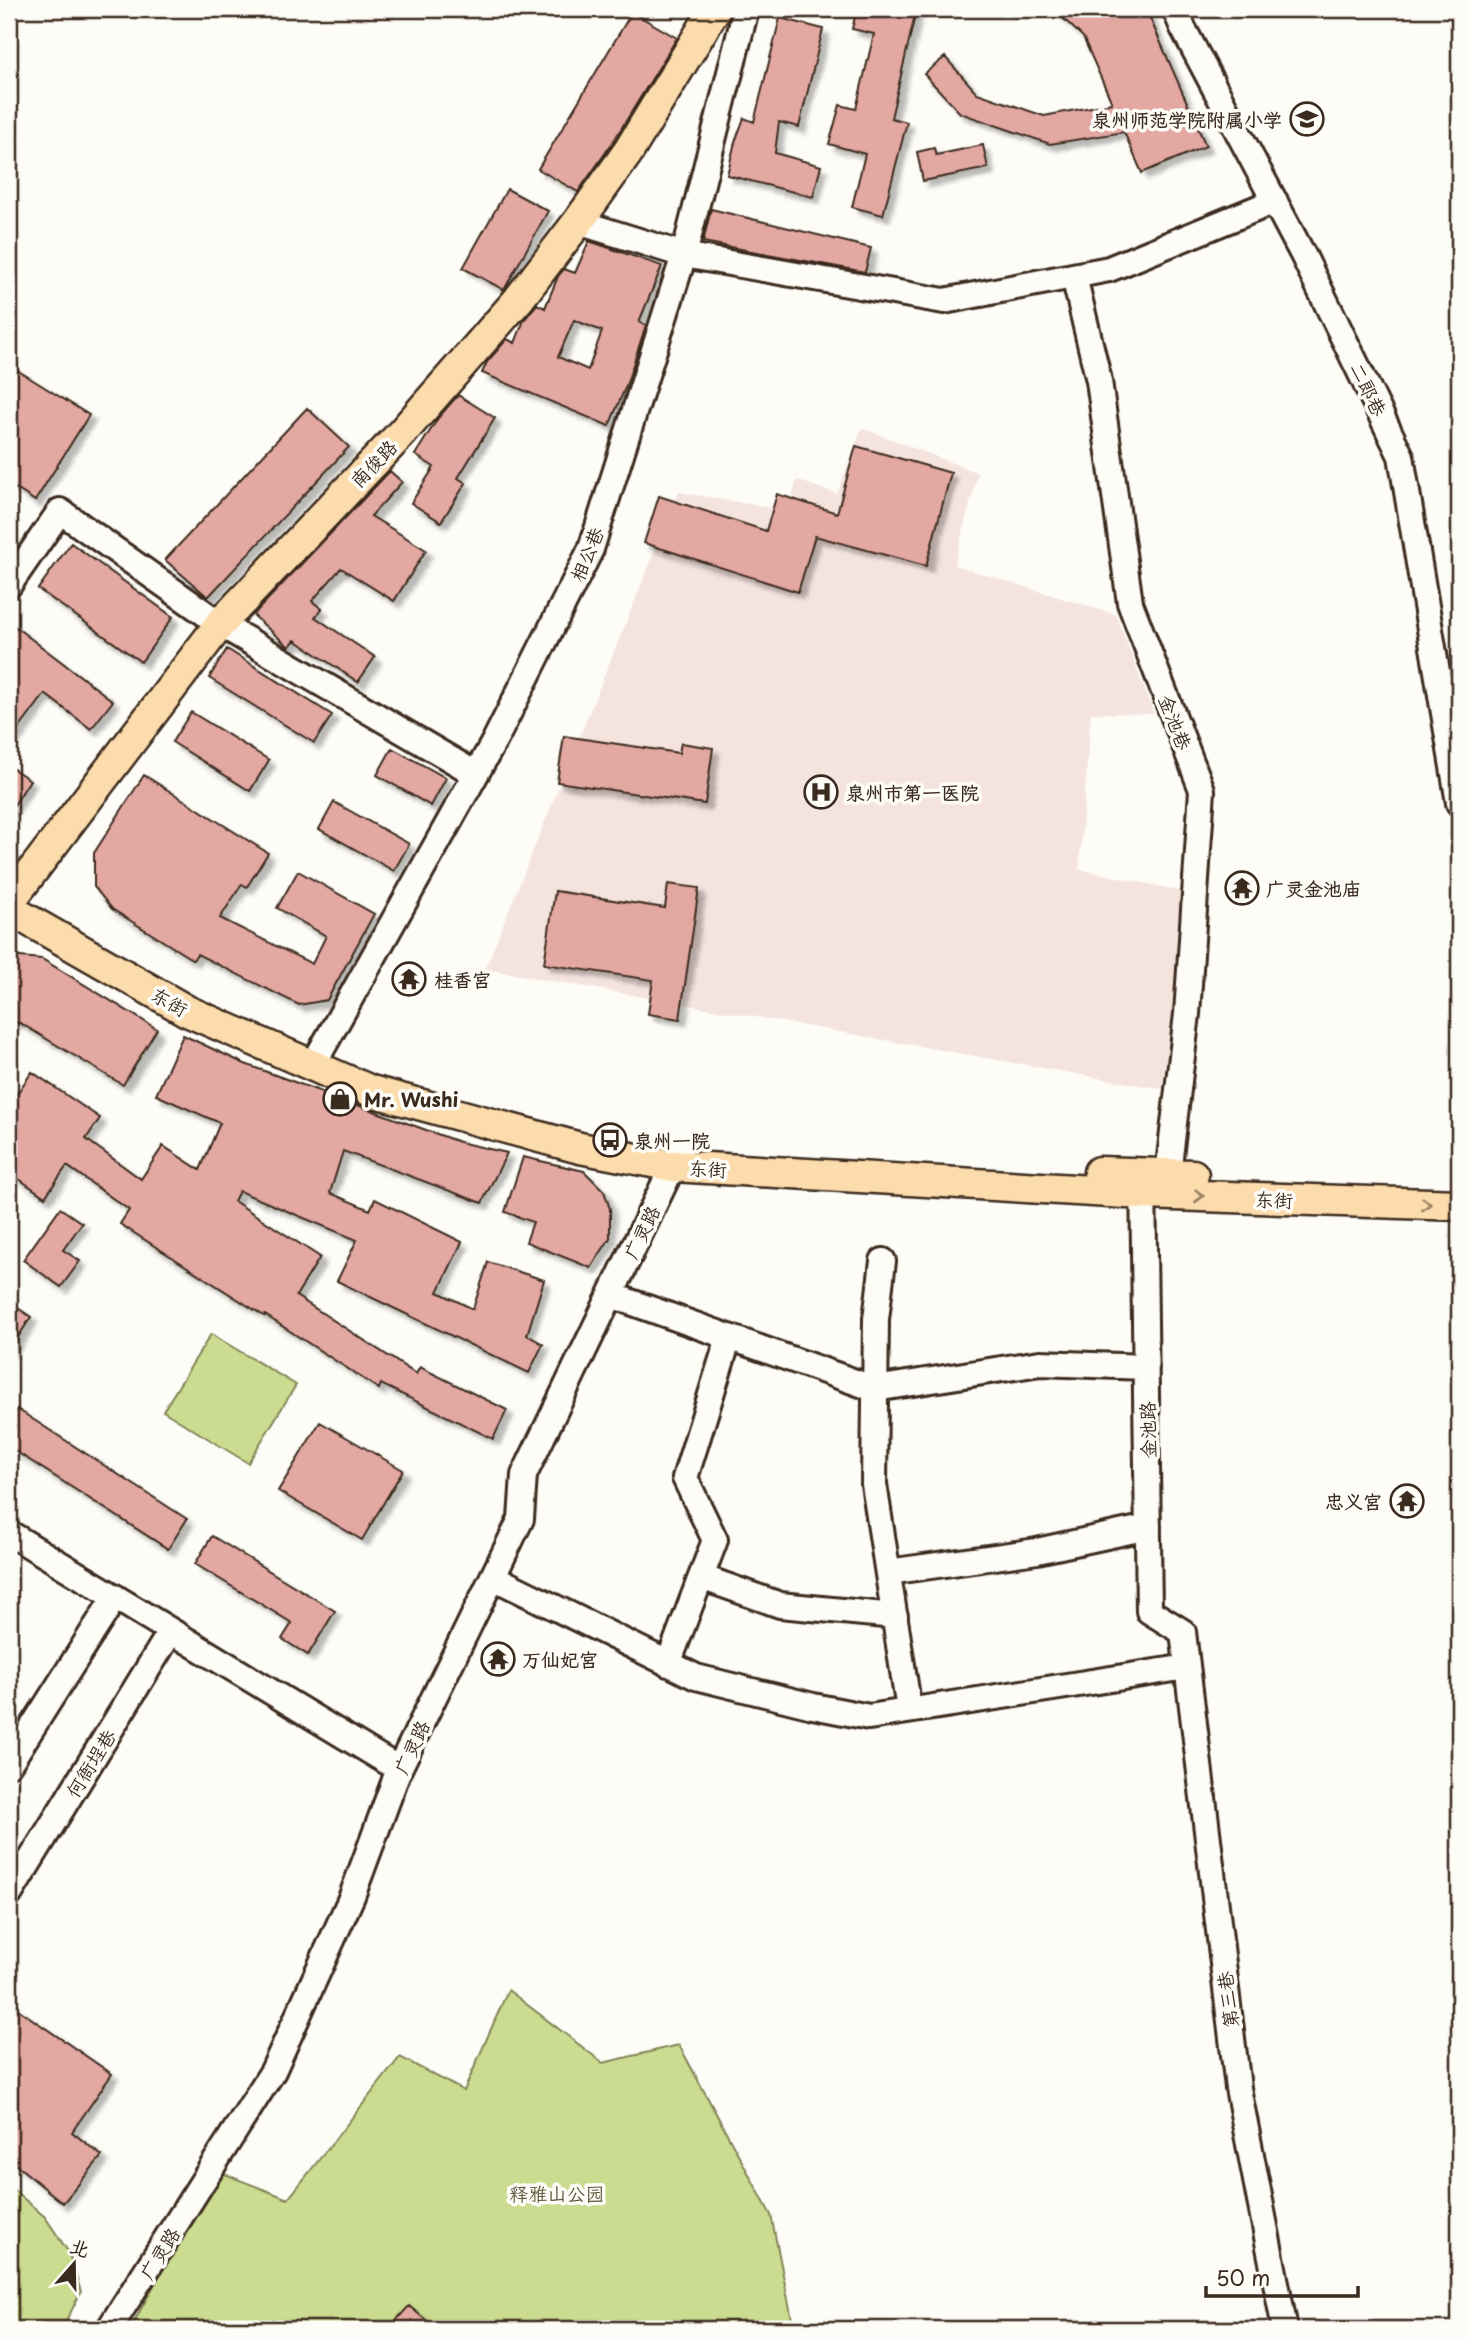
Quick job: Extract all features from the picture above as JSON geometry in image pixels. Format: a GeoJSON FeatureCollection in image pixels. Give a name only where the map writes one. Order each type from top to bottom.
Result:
{"type":"FeatureCollection","features":[{"type":"Feature","properties":{"kind":"main road","name":"南俊路"},"geometry":{"type":"LineString","coordinates":[[10,902],[220,624],[400,435],[518,300],[628,152],[715,9]]}},
{"type":"Feature","properties":{"kind":"main road","name":"东街"},"geometry":{"type":"LineString","coordinates":[[10,902],[152,978],[297,1050],[551,1130],[677,1158]]}},
{"type":"Feature","properties":{"kind":"main road","name":"东街"},"geometry":{"type":"LineString","coordinates":[[10,902],[187,1011],[371,1091],[580,1148],[677,1158],[726,1158],[1151,1181],[1459,1205]]}},
{"type":"Feature","properties":{"kind":"main road","name":"东街"},"geometry":{"type":"LineString","coordinates":[[1151,1181],[1459,1185]]}},
{"type":"Feature","properties":{"kind":"street","name":"相公巷"},"geometry":{"type":"LineString","coordinates":[[318,1056],[495,740],[591,549],[684,255],[746,9]]}},
{"type":"Feature","properties":{"kind":"street","name":"二郎巷"},"geometry":{"type":"LineString","coordinates":[[1175,9],[1275,201],[1401,456],[1459,803]]}},
{"type":"Feature","properties":{"kind":"street"},"geometry":{"type":"LineString","coordinates":[[578,222],[684,255],[944,301],[1109,269],[1275,201]]}},
{"type":"Feature","properties":{"kind":"street","name":"金池巷"},"geometry":{"type":"LineString","coordinates":[[1074,276],[1099,381],[1130,603],[1202,790],[1187,1014],[1151,1181]]}},
{"type":"Feature","properties":{"kind":"street"},"geometry":{"type":"LineString","coordinates":[[9,584],[60,511],[220,624],[476,774]]}},
{"type":"Feature","properties":{"kind":"street","name":"广灵路"},"geometry":{"type":"LineString","coordinates":[[110,2329],[273,2071],[352,1896],[400,1769],[521,1520],[524,1475],[677,1158]]}},
{"type":"Feature","properties":{"kind":"street","name":"金池路"},"geometry":{"type":"LineString","coordinates":[[1151,1181],[1146,1367],[1149,1611],[1182,1632],[1187,1667]]}},
{"type":"Feature","properties":{"kind":"street"},"geometry":{"type":"LineString","coordinates":[[883,1261],[876,1319],[874,1484],[909,1710]]}},
{"type":"Feature","properties":{"kind":"street"},"geometry":{"type":"LineString","coordinates":[[611,1295],[875,1389],[1040,1363],[1146,1367]]}},
{"type":"Feature","properties":{"kind":"street"},"geometry":{"type":"LineString","coordinates":[[668,1664],[715,1540],[685,1478],[729,1337]]}},
{"type":"Feature","properties":{"kind":"street"},"geometry":{"type":"LineString","coordinates":[[888,1572],[1037,1551],[1148,1527]]}},
{"type":"Feature","properties":{"kind":"street"},"geometry":{"type":"LineString","coordinates":[[9,1533],[400,1769]]}},
{"type":"Feature","properties":{"kind":"street"},"geometry":{"type":"LineString","coordinates":[[493,1577],[696,1677],[869,1717],[1187,1667]]}},
{"type":"Feature","properties":{"kind":"street"},"geometry":{"type":"LineString","coordinates":[[701,1577],[780,1605],[895,1616]]}},
{"type":"Feature","properties":{"kind":"street"},"geometry":{"type":"LineString","coordinates":[[9,1764],[115,1597]]}},
{"type":"Feature","properties":{"kind":"street","name":"何衙埕巷"},"geometry":{"type":"LineString","coordinates":[[9,1895],[171,1631]]}},
{"type":"Feature","properties":{"kind":"street","name":"第三巷"},"geometry":{"type":"LineString","coordinates":[[1187,1667],[1238,2088],[1285,2329]]}},
{"type":"Feature","properties":{"kind":"shaded area","name":"泉州市第一医院"},"geometry":{"type":"Polygon","coordinates":[[[862,428],[978,473],[954,565],[1116,615],[1154,714],[1091,713],[1079,869],[1190,893],[1162,1089],[485,969],[679,492],[788,511],[797,480],[837,494],[862,428]]]}},
{"type":"Feature","properties":{"kind":"green space"},"geometry":{"type":"Polygon","coordinates":[[[211,1334],[296,1385],[248,1463],[163,1411],[211,1334]]]}},
{"type":"Feature","properties":{"kind":"green space","name":"释雅山公园"},"geometry":{"type":"Polygon","coordinates":[[[508,1990],[603,2063],[679,2045],[771,2215],[794,2329],[130,2329],[217,2171],[288,2199],[400,2057],[464,2091],[508,1990]]]}},
{"type":"Feature","properties":{"kind":"green space"},"geometry":{"type":"Polygon","coordinates":[[[9,2186],[45,2217],[69,2253],[81,2292],[62,2329],[9,2329],[9,2186]]]}},
{"type":"Feature","properties":{"kind":"building"},"geometry":{"type":"Polygon","coordinates":[[[857,9],[916,11],[891,118],[907,122],[883,215],[852,207],[865,154],[829,144],[840,105],[856,109],[874,34],[852,29],[857,9]]]}},
{"type":"Feature","properties":{"kind":"building"},"geometry":{"type":"Polygon","coordinates":[[[1053,9],[1146,9],[1206,146],[1142,173],[1124,132],[1050,144],[960,113],[924,74],[945,57],[977,93],[1044,116],[1112,103],[1083,37],[1053,9]]]}},
{"type":"Feature","properties":{"kind":"building"},"geometry":{"type":"Polygon","coordinates":[[[632,12],[677,38],[613,142],[578,192],[538,169],[632,12]]]}},
{"type":"Feature","properties":{"kind":"building"},"geometry":{"type":"Polygon","coordinates":[[[780,18],[823,29],[799,127],[779,122],[775,153],[821,166],[813,197],[727,175],[744,118],[754,122],[780,18]]]}},
{"type":"Feature","properties":{"kind":"building"},"geometry":{"type":"Polygon","coordinates":[[[983,145],[988,168],[923,181],[917,152],[934,148],[936,155],[983,145]]]}},
{"type":"Feature","properties":{"kind":"building"},"geometry":{"type":"Polygon","coordinates":[[[507,189],[548,211],[504,290],[463,268],[507,189]]]}},
{"type":"Feature","properties":{"kind":"building"},"geometry":{"type":"Polygon","coordinates":[[[711,209],[871,248],[865,272],[703,242],[711,209]]]}},
{"type":"Feature","properties":{"kind":"building"},"geometry":{"type":"Polygon","coordinates":[[[589,241],[662,266],[639,322],[646,325],[626,386],[609,426],[482,373],[487,362],[507,339],[515,343],[524,320],[537,304],[545,308],[558,276],[564,269],[575,273],[589,241]],[[574,320],[558,357],[588,370],[602,331],[574,320]]]}},
{"type":"Feature","properties":{"kind":"building"},"geometry":{"type":"Polygon","coordinates":[[[9,365],[89,415],[35,501],[9,484],[9,365]]]}},
{"type":"Feature","properties":{"kind":"building"},"geometry":{"type":"Polygon","coordinates":[[[458,395],[495,418],[458,478],[466,483],[441,522],[411,503],[434,467],[415,455],[438,418],[458,395]]]}},
{"type":"Feature","properties":{"kind":"building"},"geometry":{"type":"Polygon","coordinates":[[[307,408],[349,447],[208,597],[165,560],[307,408]]]}},
{"type":"Feature","properties":{"kind":"building"},"geometry":{"type":"Polygon","coordinates":[[[856,446],[951,473],[926,566],[815,536],[798,592],[644,543],[659,496],[766,531],[777,494],[837,513],[856,446]]]}},
{"type":"Feature","properties":{"kind":"building"},"geometry":{"type":"Polygon","coordinates":[[[390,471],[402,482],[371,516],[426,550],[394,601],[341,568],[312,601],[322,609],[315,617],[375,657],[358,682],[295,640],[289,647],[253,615],[390,471]]]}},
{"type":"Feature","properties":{"kind":"building"},"geometry":{"type":"Polygon","coordinates":[[[71,543],[173,617],[141,662],[38,589],[71,543]]]}},
{"type":"Feature","properties":{"kind":"building"},"geometry":{"type":"Polygon","coordinates":[[[9,622],[113,701],[91,729],[45,694],[9,742],[9,622]]]}},
{"type":"Feature","properties":{"kind":"building"},"geometry":{"type":"Polygon","coordinates":[[[227,649],[332,715],[314,743],[209,678],[227,649]]]}},
{"type":"Feature","properties":{"kind":"building"},"geometry":{"type":"Polygon","coordinates":[[[191,712],[269,760],[250,791],[172,742],[191,712]]]}},
{"type":"Feature","properties":{"kind":"building"},"geometry":{"type":"Polygon","coordinates":[[[564,736],[679,753],[681,743],[713,748],[705,804],[557,782],[564,736]]]}},
{"type":"Feature","properties":{"kind":"building"},"geometry":{"type":"Polygon","coordinates":[[[392,748],[446,778],[431,806],[377,775],[392,748]]]}},
{"type":"Feature","properties":{"kind":"building"},"geometry":{"type":"Polygon","coordinates":[[[9,766],[30,780],[9,813],[9,766]]]}},
{"type":"Feature","properties":{"kind":"building"},"geometry":{"type":"Polygon","coordinates":[[[144,775],[268,853],[247,887],[242,884],[220,918],[312,964],[326,936],[277,908],[298,871],[374,914],[327,1000],[299,1005],[197,954],[193,960],[112,909],[94,887],[94,853],[144,775]]]}},
{"type":"Feature","properties":{"kind":"building"},"geometry":{"type":"Polygon","coordinates":[[[334,802],[409,844],[394,871],[319,829],[334,802]]]}},
{"type":"Feature","properties":{"kind":"building"},"geometry":{"type":"Polygon","coordinates":[[[668,884],[699,888],[680,1019],[648,1014],[653,980],[544,964],[555,891],[665,908],[668,884]]]}},
{"type":"Feature","properties":{"kind":"building"},"geometry":{"type":"Polygon","coordinates":[[[9,956],[42,959],[157,1029],[123,1085],[20,1023],[9,1022],[9,956]]]}},
{"type":"Feature","properties":{"kind":"building"},"geometry":{"type":"Polygon","coordinates":[[[183,1035],[245,1064],[459,1142],[507,1153],[482,1203],[343,1151],[330,1193],[370,1210],[375,1199],[462,1242],[438,1292],[473,1309],[488,1262],[544,1280],[527,1335],[543,1344],[529,1373],[337,1281],[357,1240],[239,1191],[234,1201],[320,1257],[296,1296],[416,1374],[420,1367],[507,1410],[493,1439],[381,1384],[379,1389],[120,1224],[129,1210],[67,1166],[45,1197],[9,1172],[9,1105],[32,1072],[100,1118],[86,1139],[141,1179],[163,1146],[200,1170],[220,1123],[156,1095],[183,1035]]]}},
{"type":"Feature","properties":{"kind":"building"},"geometry":{"type":"Polygon","coordinates":[[[523,1157],[584,1171],[604,1191],[610,1209],[610,1238],[591,1268],[526,1242],[533,1222],[505,1212],[523,1157]]]}},
{"type":"Feature","properties":{"kind":"building"},"geometry":{"type":"Polygon","coordinates":[[[60,1208],[82,1223],[63,1250],[80,1261],[61,1287],[23,1260],[60,1208]]]}},
{"type":"Feature","properties":{"kind":"building"},"geometry":{"type":"Polygon","coordinates":[[[9,1302],[31,1317],[9,1351],[9,1302]]]}},
{"type":"Feature","properties":{"kind":"building"},"geometry":{"type":"Polygon","coordinates":[[[17,1409],[187,1519],[168,1549],[9,1447],[9,1422],[17,1409]]]}},
{"type":"Feature","properties":{"kind":"building"},"geometry":{"type":"Polygon","coordinates":[[[320,1422],[403,1470],[362,1540],[278,1491],[320,1422]]]}},
{"type":"Feature","properties":{"kind":"building"},"geometry":{"type":"Polygon","coordinates":[[[212,1536],[335,1611],[308,1655],[282,1639],[292,1623],[195,1564],[212,1536]]]}},
{"type":"Feature","properties":{"kind":"building"},"geometry":{"type":"Polygon","coordinates":[[[9,2003],[112,2074],[72,2132],[102,2156],[63,2203],[9,2159],[9,2003]]]}},
{"type":"Feature","properties":{"kind":"building"},"geometry":{"type":"Polygon","coordinates":[[[409,2306],[437,2329],[388,2329],[409,2306]]]}},
{"type":"Feature","properties":{"kind":"place","name":"泉州师范学院附属小学"},"geometry":{"type":"Point","coordinates":[1307,119]}},
{"type":"Feature","properties":{"kind":"place","name":"泉州市第一医院"},"geometry":{"type":"Point","coordinates":[821,792]}},
{"type":"Feature","properties":{"kind":"place","name":"广灵金池庙"},"geometry":{"type":"Point","coordinates":[1242,888]}},
{"type":"Feature","properties":{"kind":"place","name":"桂香宫"},"geometry":{"type":"Point","coordinates":[409,979]}},
{"type":"Feature","properties":{"kind":"place","name":"Mr. Wushi"},"geometry":{"type":"Point","coordinates":[340,1099]}},
{"type":"Feature","properties":{"kind":"place","name":"泉州一院"},"geometry":{"type":"Point","coordinates":[610,1140]}},
{"type":"Feature","properties":{"kind":"place","name":"忠义宫"},"geometry":{"type":"Point","coordinates":[1407,1501]}},
{"type":"Feature","properties":{"kind":"place","name":"万仙妃宫"},"geometry":{"type":"Point","coordinates":[498,1659]}}]}
